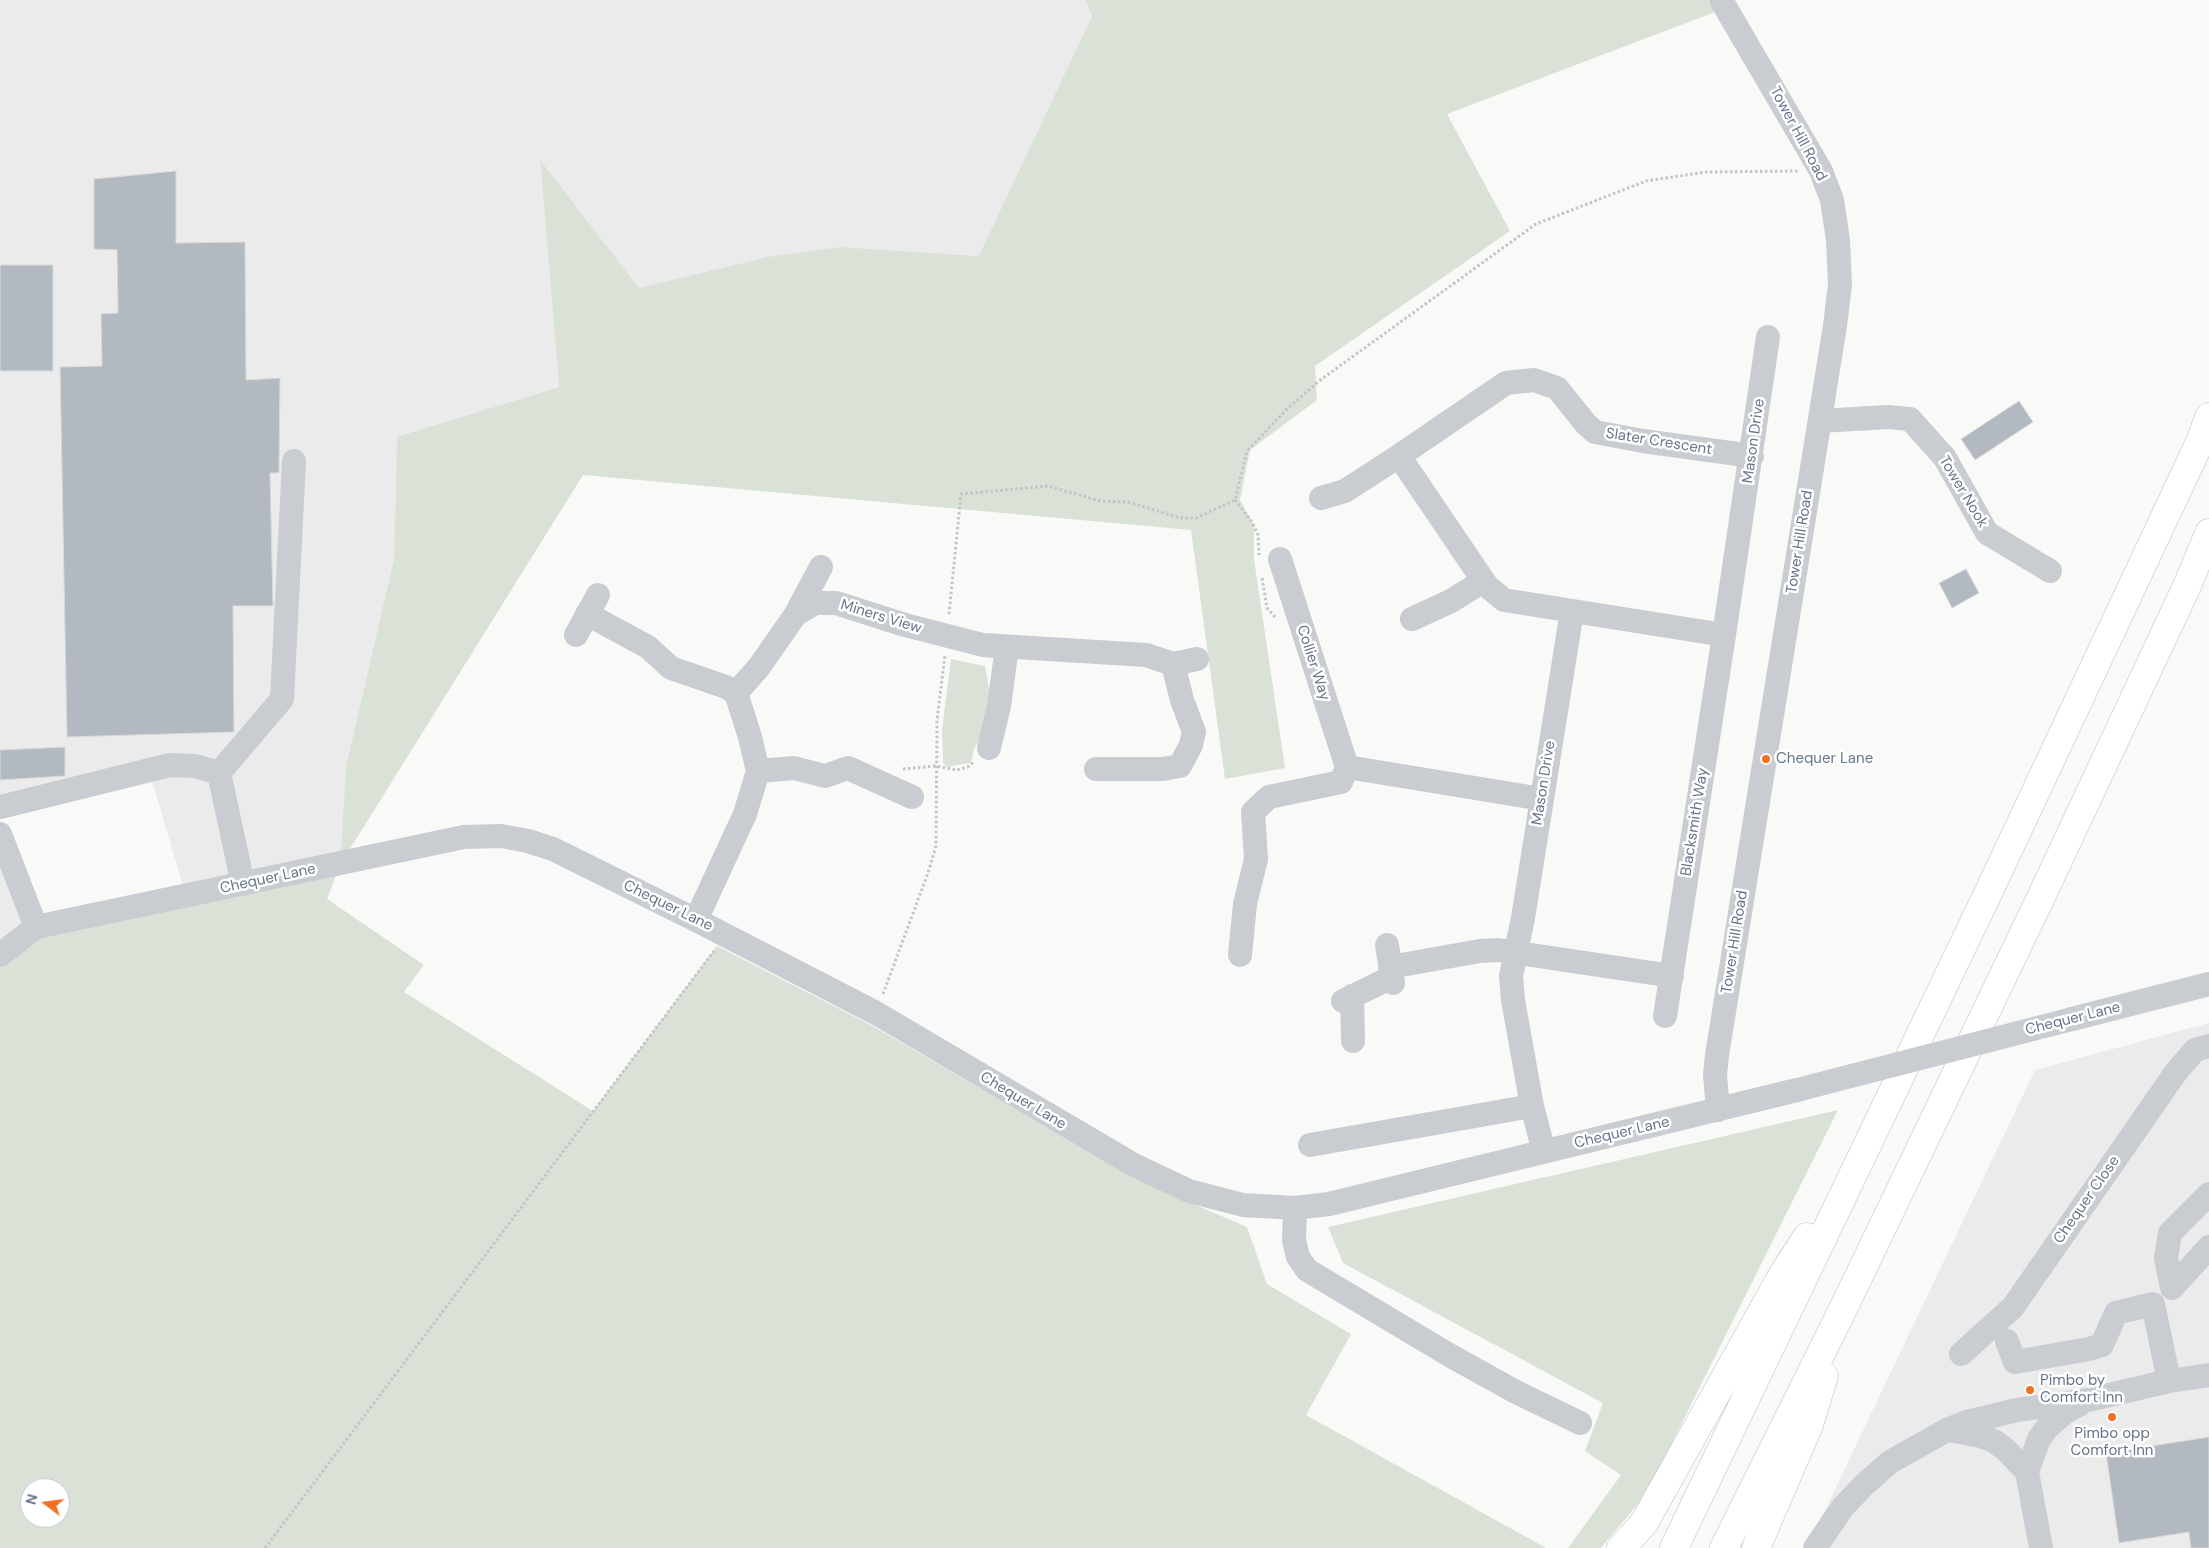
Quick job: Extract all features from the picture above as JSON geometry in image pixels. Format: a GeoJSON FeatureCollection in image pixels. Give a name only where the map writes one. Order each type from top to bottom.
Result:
{"type":"FeatureCollection","features":[{"type":"Feature","properties":{"kind":"highway"},"geometry":{"type":"LineString","coordinates":[[1674,1548],[1864,1152],[2200,442],[2209,417]]}},
{"type":"Feature","properties":{"kind":"highway"},"geometry":{"type":"LineString","coordinates":[[1724,1548],[1846,1303],[2048,884],[2187,586],[2209,532]]}},
{"type":"Feature","properties":{"kind":"highway"},"geometry":{"type":"LineString","coordinates":[[1621,1548],[1644,1523],[1783,1274],[1864,1152]]}},
{"type":"Feature","properties":{"kind":"highway"},"geometry":{"type":"LineString","coordinates":[[1756,1548],[1809,1425],[1846,1303]]}},
{"type":"Feature","properties":{"kind":"street","name":"Tower Hill Road"},"geometry":{"type":"LineString","coordinates":[[1718,1110],[1715,1075],[1717,1055],[1836,326],[1840,284],[1838,240],[1832,200],[1821,171],[1720,0]]}},
{"type":"Feature","properties":{"kind":"street","name":"Mason Drive"},"geometry":{"type":"LineString","coordinates":[[1719,667],[1752,456],[1768,337]]}},
{"type":"Feature","properties":{"kind":"street","name":"Slater Crescent"},"geometry":{"type":"LineString","coordinates":[[1321,498],[1345,491],[1506,384],[1534,380],[1557,388],[1586,424],[1595,432],[1643,441],[1752,456]]}},
{"type":"Feature","properties":{"kind":"street","name":"Tower Nook"},"geometry":{"type":"LineString","coordinates":[[1820,421],[1888,417],[1910,419],[1945,458],[1987,533],[2050,571]]}},
{"type":"Feature","properties":{"kind":"street"},"geometry":{"type":"LineString","coordinates":[[1399,456],[1483,581],[1504,600],[1724,635]]}},
{"type":"Feature","properties":{"kind":"street"},"geometry":{"type":"LineString","coordinates":[[219,774],[282,699],[294,461]]}},
{"type":"Feature","properties":{"kind":"street","name":"Collier Way"},"geometry":{"type":"LineString","coordinates":[[1280,558],[1347,768]]}},
{"type":"Feature","properties":{"kind":"street"},"geometry":{"type":"LineString","coordinates":[[796,614],[821,567]]}},
{"type":"Feature","properties":{"kind":"street"},"geometry":{"type":"LineString","coordinates":[[1412,619],[1451,601],[1483,581]]}},
{"type":"Feature","properties":{"kind":"street","name":"Miners View"},"geometry":{"type":"LineString","coordinates":[[736,693],[796,614],[814,603],[836,603],[983,645],[1146,655],[1173,664]]}},
{"type":"Feature","properties":{"kind":"street"},"geometry":{"type":"LineString","coordinates":[[576,635],[593,605],[648,647],[670,668],[726,687],[736,693],[750,737],[758,772],[745,814],[696,920]]}},
{"type":"Feature","properties":{"kind":"street","name":"Mason Drive"},"geometry":{"type":"LineString","coordinates":[[1544,1152],[1532,1106],[1513,1000],[1511,976],[1572,611]]}},
{"type":"Feature","properties":{"kind":"street"},"geometry":{"type":"LineString","coordinates":[[989,748],[999,706],[1007,647]]}},
{"type":"Feature","properties":{"kind":"street"},"geometry":{"type":"LineString","coordinates":[[1096,769],[1163,769],[1180,766],[1191,745],[1194,732],[1182,700],[1173,664],[1197,659]]}},
{"type":"Feature","properties":{"kind":"street","name":"Blacksmith Way"},"geometry":{"type":"LineString","coordinates":[[1665,1016],[1719,667]]}},
{"type":"Feature","properties":{"kind":"street"},"geometry":{"type":"LineString","coordinates":[[0,807],[170,765],[195,766],[219,774]]}},
{"type":"Feature","properties":{"kind":"street"},"geometry":{"type":"LineString","coordinates":[[758,772],[794,768],[825,776],[848,768],[912,797]]}},
{"type":"Feature","properties":{"kind":"street"},"geometry":{"type":"LineString","coordinates":[[1240,955],[1245,904],[1256,859],[1253,812],[1268,797],[1342,782],[1347,768],[1542,798]]}},
{"type":"Feature","properties":{"kind":"street"},"geometry":{"type":"LineString","coordinates":[[219,774],[243,884]]}},
{"type":"Feature","properties":{"kind":"street"},"geometry":{"type":"LineString","coordinates":[[0,834],[5,864],[36,927]]}},
{"type":"Feature","properties":{"kind":"street","name":"Chequer Lane"},"geometry":{"type":"LineString","coordinates":[[0,955],[36,927],[464,837],[501,836],[528,841],[553,850],[696,920],[876,1013],[1068,1127],[1189,1191],[1243,1205],[1296,1208],[1329,1204],[1718,1110],[2209,984]]}},
{"type":"Feature","properties":{"kind":"street"},"geometry":{"type":"LineString","coordinates":[[1353,1041],[1348,999],[1391,969],[1480,951],[1516,952],[1672,976]]}},
{"type":"Feature","properties":{"kind":"street","name":"Chequer Close"},"geometry":{"type":"LineString","coordinates":[[1961,1354],[2013,1307],[2176,1072],[2195,1050],[2209,1046]]}},
{"type":"Feature","properties":{"kind":"street"},"geometry":{"type":"LineString","coordinates":[[1310,1145],[1532,1106]]}},
{"type":"Feature","properties":{"kind":"street"},"geometry":{"type":"LineString","coordinates":[[2172,1288],[2166,1258],[2170,1233],[2209,1194]]}},
{"type":"Feature","properties":{"kind":"street"},"geometry":{"type":"LineString","coordinates":[[1296,1208],[1294,1240],[1298,1257],[1307,1270],[1451,1356],[1580,1423]]}},
{"type":"Feature","properties":{"kind":"street"},"geometry":{"type":"LineString","coordinates":[[2007,1342],[2015,1362],[2102,1345],[2116,1313],[2153,1304],[2172,1288],[2209,1247]]}},
{"type":"Feature","properties":{"kind":"street"},"geometry":{"type":"LineString","coordinates":[[2153,1304],[2169,1381]]}},
{"type":"Feature","properties":{"kind":"street"},"geometry":{"type":"LineString","coordinates":[[1814,1548],[1843,1507],[1865,1484],[1890,1462],[1947,1430],[1967,1422],[2017,1410],[2088,1400],[2169,1381],[2209,1375]]}},
{"type":"Feature","properties":{"kind":"street"},"geometry":{"type":"LineString","coordinates":[[2041,1548],[2027,1472],[2039,1439],[2046,1429],[2064,1413],[2088,1400]]}},
{"type":"Feature","properties":{"kind":"street"},"geometry":{"type":"LineString","coordinates":[[1947,1430],[1966,1432],[1994,1441],[2005,1449],[2027,1472]]}},
{"type":"Feature","properties":{"kind":"path"},"geometry":{"type":"LineString","coordinates":[[876,1013],[928,873],[936,846],[937,720],[961,494],[1048,486],[1100,501],[1128,502],[1180,518],[1196,518],[1235,500],[1247,451],[1286,410],[1319,381],[1536,224],[1646,182],[1706,172],[1821,171]]}},
{"type":"Feature","properties":{"kind":"path"},"geometry":{"type":"LineString","coordinates":[[894,770],[936,766],[957,770],[968,767],[989,748]]}},
{"type":"Feature","properties":{"kind":"path"},"geometry":{"type":"LineString","coordinates":[[266,1548],[724,934]]}},
{"type":"Feature","properties":{"kind":"shaded area"},"geometry":{"type":"Polygon","coordinates":[[[0,0],[1086,0],[1092,16],[980,256],[841,247],[639,288],[540,161],[559,387],[397,438],[394,559],[346,766],[340,865],[186,896],[151,777],[0,816],[0,0]]]}},
{"type":"Feature","properties":{"kind":"shaded area"},"geometry":{"type":"Polygon","coordinates":[[[1086,0],[1708,0],[1715,12],[1447,114],[1510,231],[1315,366],[1317,400],[1250,450],[1240,500],[1254,525],[1254,559],[1285,768],[1225,779],[1191,530],[583,475],[340,865],[346,766],[394,559],[397,437],[559,387],[540,160],[639,288],[768,257],[841,247],[979,256],[1092,16],[1086,0]]]}},
{"type":"Feature","properties":{"kind":"shaded area"},"geometry":{"type":"Polygon","coordinates":[[[951,659],[985,666],[989,689],[993,692],[983,734],[974,749],[972,759],[969,763],[947,767],[943,762],[942,729],[951,659]]]}},
{"type":"Feature","properties":{"kind":"shaded area"},"geometry":{"type":"Polygon","coordinates":[[[0,829],[36,927],[0,955],[0,829]]]}},
{"type":"Feature","properties":{"kind":"shaded area"},"geometry":{"type":"Polygon","coordinates":[[[340,865],[327,899],[424,965],[404,992],[593,1111],[717,946],[871,1025],[1140,1181],[1247,1227],[1267,1284],[1351,1334],[1306,1415],[1546,1548],[0,1548],[0,955],[36,927],[340,865]]]}},
{"type":"Feature","properties":{"kind":"shaded area"},"geometry":{"type":"Polygon","coordinates":[[[2209,1023],[2209,1548],[1807,1548],[2035,1070],[2209,1023]]]}},
{"type":"Feature","properties":{"kind":"shaded area"},"geometry":{"type":"Polygon","coordinates":[[[1838,1110],[1647,1493],[1601,1548],[1568,1548],[1621,1475],[1585,1451],[1603,1403],[1343,1263],[1328,1227],[1838,1110]]]}},
{"type":"Feature","properties":{"kind":"building"},"geometry":{"type":"Polygon","coordinates":[[[176,171],[176,243],[245,242],[246,380],[280,378],[279,473],[270,473],[273,606],[233,606],[234,732],[67,737],[60,367],[102,366],[101,314],[118,313],[117,250],[94,249],[94,179],[176,171]]]}},
{"type":"Feature","properties":{"kind":"building"},"geometry":{"type":"Polygon","coordinates":[[[0,265],[53,265],[53,371],[0,371],[0,265]]]}},
{"type":"Feature","properties":{"kind":"building"},"geometry":{"type":"Polygon","coordinates":[[[2019,401],[2033,422],[1975,460],[1961,439],[2019,401]]]}},
{"type":"Feature","properties":{"kind":"building"},"geometry":{"type":"Polygon","coordinates":[[[1966,569],[1979,593],[1952,608],[1939,583],[1966,569]]]}},
{"type":"Feature","properties":{"kind":"building"},"geometry":{"type":"Polygon","coordinates":[[[65,747],[65,776],[0,780],[0,750],[65,747]]]}},
{"type":"Feature","properties":{"kind":"building"},"geometry":{"type":"Polygon","coordinates":[[[2209,1437],[2209,1548],[2191,1548],[2189,1532],[2119,1543],[2106,1453],[2209,1437]]]}},
{"type":"Feature","properties":{"kind":"place","name":"Chequer Lane"},"geometry":{"type":"Point","coordinates":[1766,759]}},
{"type":"Feature","properties":{"kind":"place","name":"Pimbo by Comfort Inn"},"geometry":{"type":"Point","coordinates":[2030,1390]}},
{"type":"Feature","properties":{"kind":"place","name":"Pimbo opp Comfort Inn"},"geometry":{"type":"Point","coordinates":[2112,1417]}}]}
